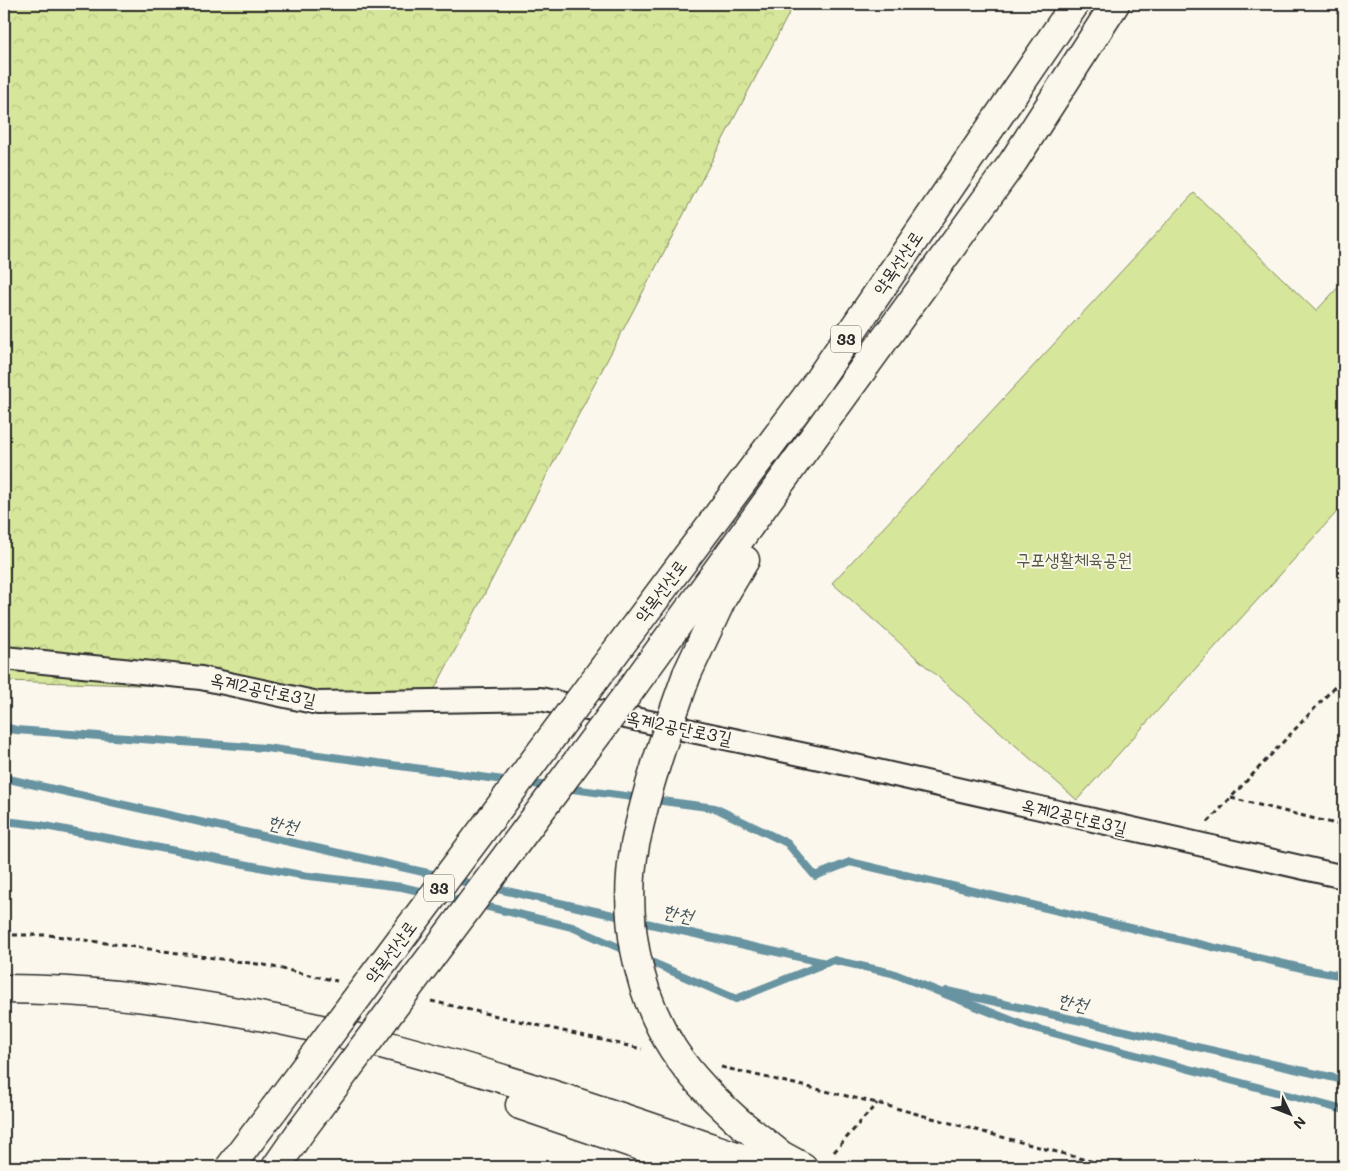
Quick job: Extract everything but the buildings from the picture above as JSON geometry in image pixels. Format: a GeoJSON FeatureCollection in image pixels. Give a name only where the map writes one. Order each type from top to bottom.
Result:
{"type":"FeatureCollection","features":[{"type":"Feature","properties":{"kind":"highway","name":"약목선산로"},"geometry":{"type":"LineString","coordinates":[[230,1167],[813,388],[1075,4]]}},
{"type":"Feature","properties":{"kind":"highway","name":"약목선산로"},"geometry":{"type":"LineString","coordinates":[[276,1167],[629,692],[882,346],[1013,162],[1115,4]]}},
{"type":"Feature","properties":{"kind":"highway"},"geometry":{"type":"LineString","coordinates":[[803,1167],[782,1155],[739,1122],[700,1084],[673,1048],[646,991],[637,958],[632,927],[631,892],[635,847],[646,798],[687,674],[722,599],[763,528],[882,346]]}},
{"type":"Feature","properties":{"kind":"highway"},"geometry":{"type":"LineString","coordinates":[[4,989],[126,994],[202,1005],[307,1026],[440,1060],[614,1115],[768,1167]]}},
{"type":"Feature","properties":{"kind":"highway"},"geometry":{"type":"LineString","coordinates":[[4,1002],[38,1002],[141,1013],[231,1025],[321,1043],[430,1073],[702,1167]]}},
{"type":"Feature","properties":{"kind":"street","name":"옥계2공단로3길"},"geometry":{"type":"LineString","coordinates":[[4,658],[202,678],[318,703],[540,699],[819,758],[1344,877]]}},
{"type":"Feature","properties":{"kind":"path"},"geometry":{"type":"LineString","coordinates":[[1189,842],[1344,677]]}},
{"type":"Feature","properties":{"kind":"path"},"geometry":{"type":"LineString","coordinates":[[1231,798],[1344,826]]}},
{"type":"Feature","properties":{"kind":"path"},"geometry":{"type":"LineString","coordinates":[[4,935],[49,935],[264,965],[342,982]]}},
{"type":"Feature","properties":{"kind":"path"},"geometry":{"type":"LineString","coordinates":[[430,1001],[644,1049]]}},
{"type":"Feature","properties":{"kind":"path"},"geometry":{"type":"LineString","coordinates":[[712,1065],[877,1103],[1112,1167]]}},
{"type":"Feature","properties":{"kind":"path"},"geometry":{"type":"LineString","coordinates":[[834,1152],[877,1103]]}},
{"type":"Feature","properties":{"kind":"green space"},"geometry":{"type":"Polygon","coordinates":[[[4,4],[794,4],[432,694],[4,681],[4,4]]]}},
{"type":"Feature","properties":{"kind":"green space","name":"구포생활체육공원"},"geometry":{"type":"Polygon","coordinates":[[[1194,193],[1316,311],[1344,281],[1344,504],[1077,800],[832,583],[1194,193]]]}},
{"type":"Feature","properties":{"kind":"waterway"},"geometry":{"type":"LineString","coordinates":[[4,727],[16,730],[266,748],[511,781]]}},
{"type":"Feature","properties":{"kind":"waterway","name":"한천"},"geometry":{"type":"LineString","coordinates":[[4,778],[441,876]]}},
{"type":"Feature","properties":{"kind":"waterway"},"geometry":{"type":"LineString","coordinates":[[525,783],[551,786]]}},
{"type":"Feature","properties":{"kind":"waterway"},"geometry":{"type":"LineString","coordinates":[[565,788],[715,808],[787,843],[815,876],[850,862],[1310,970],[1344,976]]}},
{"type":"Feature","properties":{"kind":"waterway"},"geometry":{"type":"LineString","coordinates":[[4,821],[40,825],[301,875],[402,887],[428,893]]}},
{"type":"Feature","properties":{"kind":"waterway","name":"한천"},"geometry":{"type":"LineString","coordinates":[[452,879],[477,885]]}},
{"type":"Feature","properties":{"kind":"waterway","name":"한천"},"geometry":{"type":"LineString","coordinates":[[489,887],[626,918]]}},
{"type":"Feature","properties":{"kind":"waterway"},"geometry":{"type":"LineString","coordinates":[[440,896],[465,902]]}},
{"type":"Feature","properties":{"kind":"waterway"},"geometry":{"type":"LineString","coordinates":[[476,904],[572,927],[629,952]]}},
{"type":"Feature","properties":{"kind":"waterway","name":"한천"},"geometry":{"type":"LineString","coordinates":[[637,921],[826,963]]}},
{"type":"Feature","properties":{"kind":"waterway"},"geometry":{"type":"LineString","coordinates":[[644,959],[736,999],[833,960],[892,973],[1023,1025],[1344,1110]]}},
{"type":"Feature","properties":{"kind":"waterway","name":"한천"},"geometry":{"type":"LineString","coordinates":[[947,991],[1344,1080]]}}]}
